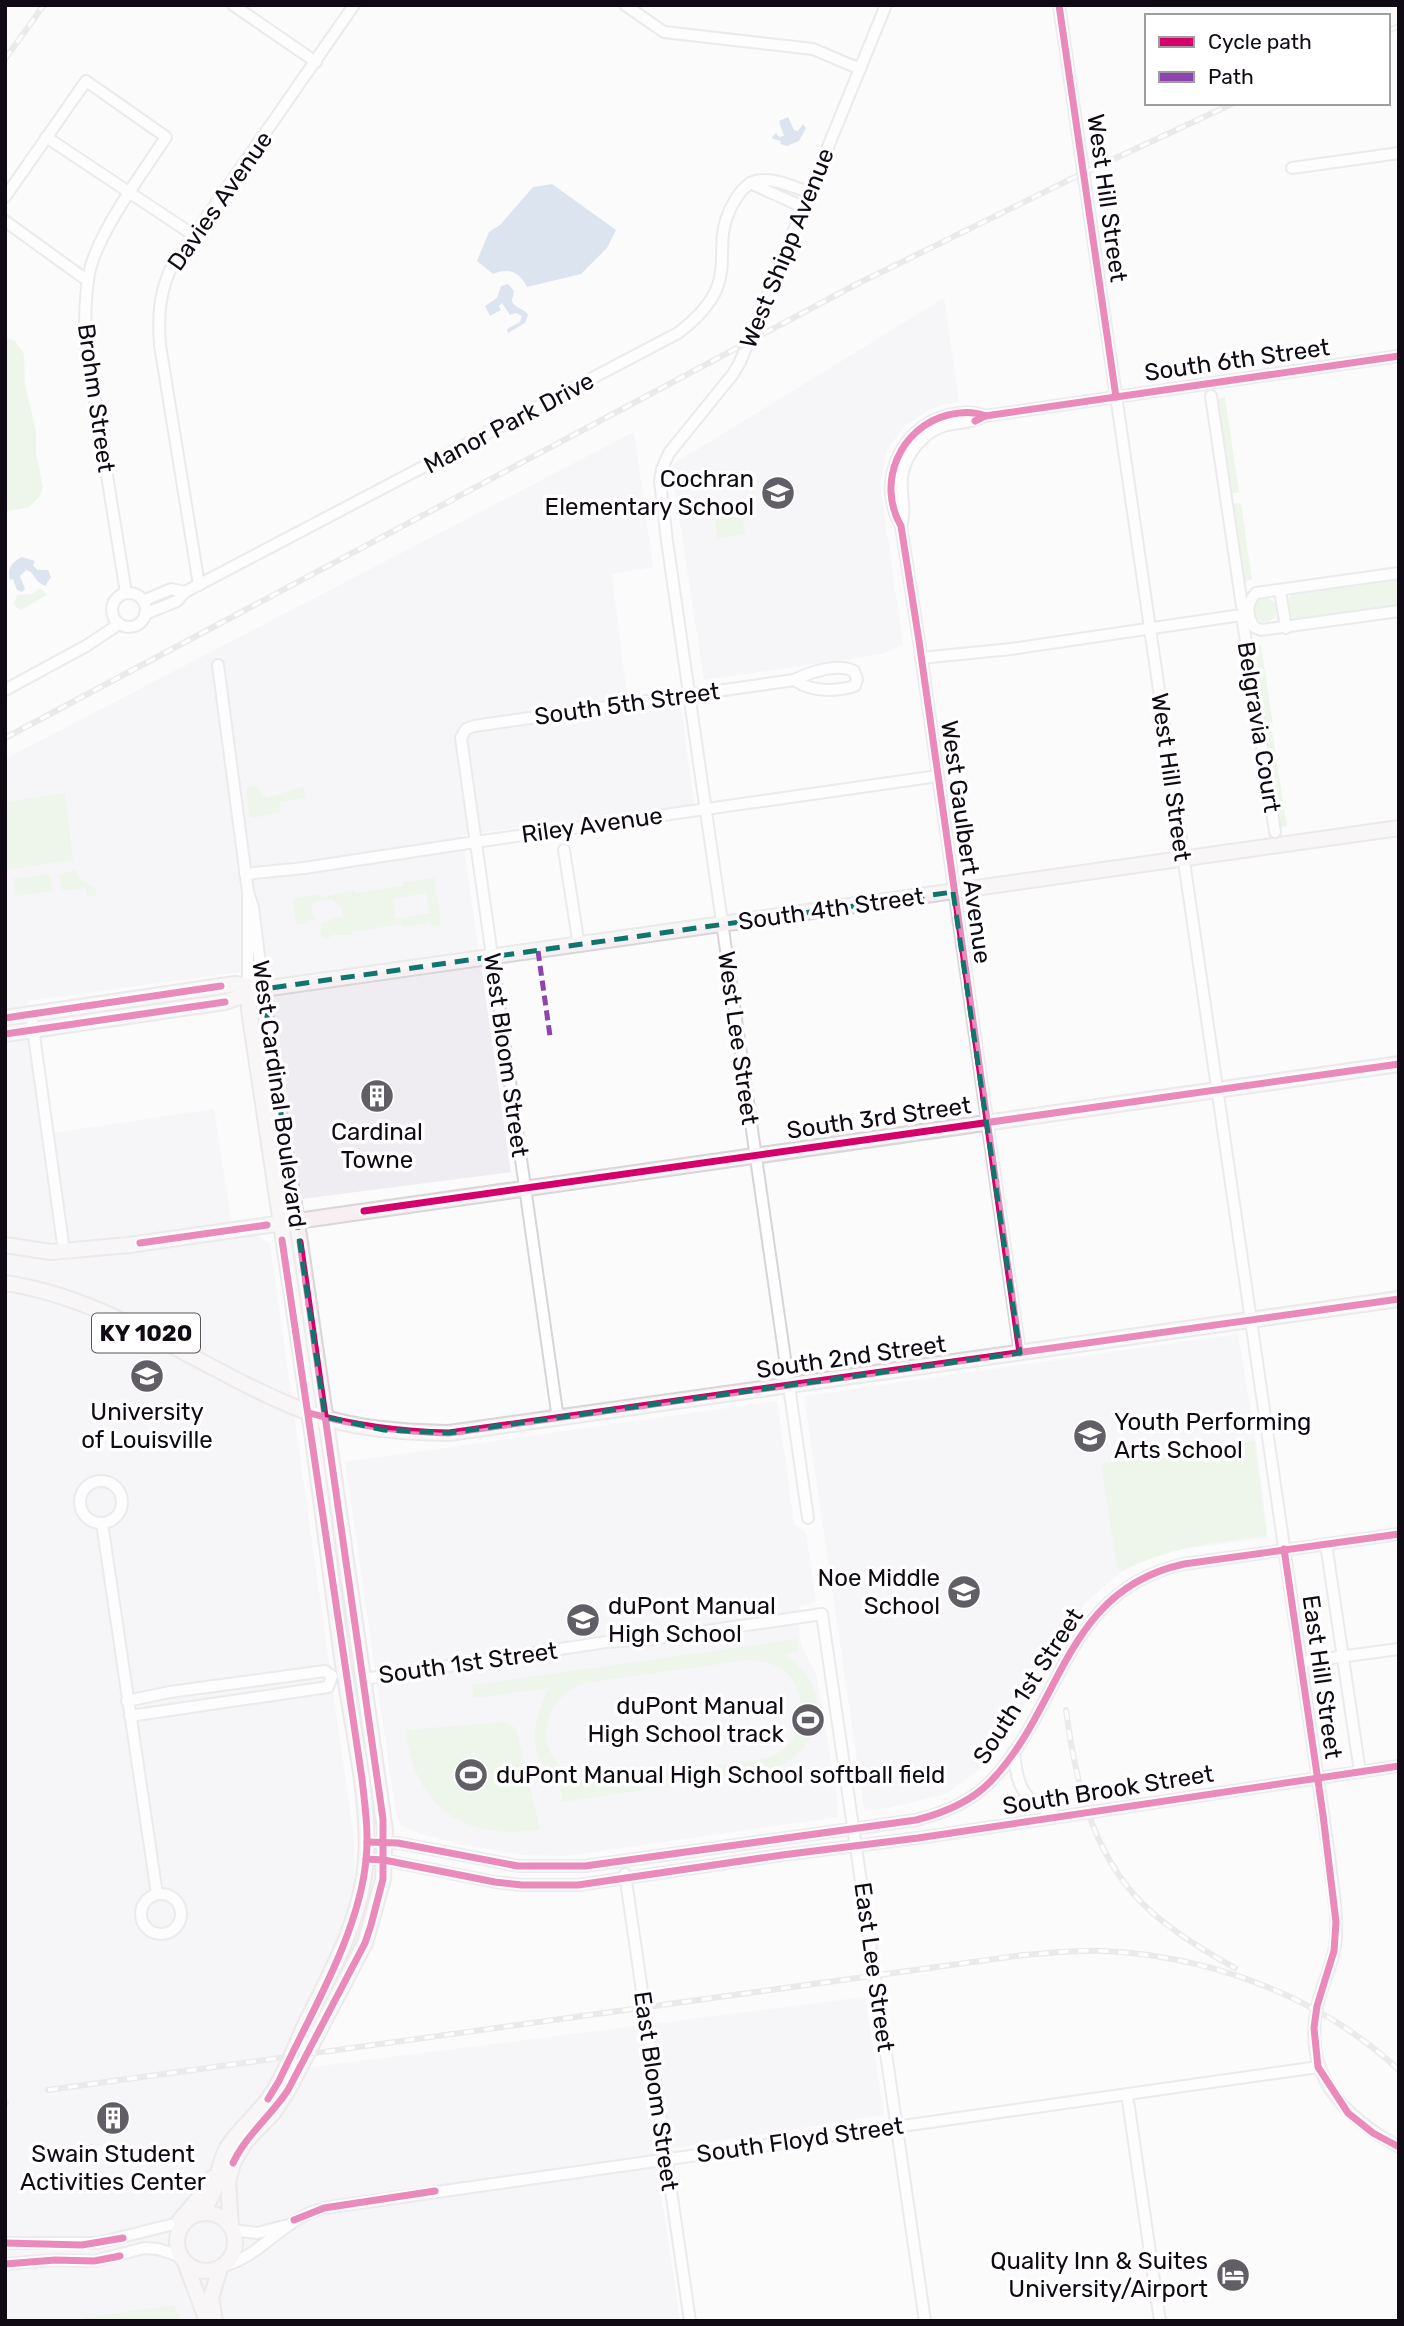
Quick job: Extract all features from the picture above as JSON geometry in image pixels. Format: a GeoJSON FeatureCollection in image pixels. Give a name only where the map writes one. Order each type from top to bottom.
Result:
{"type":"FeatureCollection","features":[{"type":"Feature","properties":{"kind":"main road","name":"South 4th Street"},"geometry":{"type":"LineString","coordinates":[[5,1034],[225,1002],[248,991],[1399,828]]}},
{"type":"Feature","properties":{"kind":"main road","name":"South 4th Street"},"geometry":{"type":"LineString","coordinates":[[5,1018],[234,985],[248,991]]}},
{"type":"Feature","properties":{"kind":"main road","name":"West Cardinal Boulevard"},"geometry":{"type":"LineString","coordinates":[[232,2228],[228,2182],[233,2163],[245,2142],[274,2112],[288,2090],[365,1943],[383,1879],[385,1842],[297,1221],[270,1055],[263,989]]}},
{"type":"Feature","properties":{"kind":"main road","name":"West Cardinal Boulevard"},"geometry":{"type":"LineString","coordinates":[[224,2155],[234,2137],[259,2110],[279,2081],[343,1947],[361,1893],[367,1842],[362,1779],[339,1675],[309,1413],[279,1223],[248,991]]}},
{"type":"Feature","properties":{"kind":"main road","name":"South 3rd Street"},"geometry":{"type":"LineString","coordinates":[[5,1245],[51,1252],[64,1251],[297,1221],[1399,1063]]}},
{"type":"Feature","properties":{"kind":"main road","name":"South 2nd Street"},"geometry":{"type":"LineString","coordinates":[[5,1283],[57,1294],[95,1309],[275,1399],[309,1413],[384,1430],[449,1433],[1399,1299]]}},
{"type":"Feature","properties":{"kind":"main road"},"geometry":{"type":"LineString","coordinates":[[207,2321],[183,2260],[178,2238],[185,2220],[224,2155]]}},
{"type":"Feature","properties":{"kind":"main road"},"geometry":{"type":"LineString","coordinates":[[185,2220],[205,2208],[214,2193],[224,2155]]}},
{"type":"Feature","properties":{"kind":"main road"},"geometry":{"type":"LineString","coordinates":[[185,2220],[213,2214],[220,2216],[232,2228],[235,2247],[221,2267],[211,2298],[215,2321]]}},
{"type":"Feature","properties":{"kind":"main road"},"geometry":{"type":"LineString","coordinates":[[183,2260],[204,2271],[221,2267]]}},
{"type":"Feature","properties":{"kind":"street"},"geometry":{"type":"LineString","coordinates":[[233,5],[316,62]]}},
{"type":"Feature","properties":{"kind":"street","name":"Davies Avenue"},"geometry":{"type":"LineString","coordinates":[[199,586],[160,345],[158,313],[162,288],[170,270],[354,5]]}},
{"type":"Feature","properties":{"kind":"street"},"geometry":{"type":"LineString","coordinates":[[625,5],[664,32],[813,49],[860,69]]}},
{"type":"Feature","properties":{"kind":"street","name":"West Shipp Avenue"},"geometry":{"type":"LineString","coordinates":[[660,475],[669,453],[740,362],[886,5]]}},
{"type":"Feature","properties":{"kind":"street","name":"West Hill Street"},"geometry":{"type":"LineString","coordinates":[[1059,5],[1284,1549]]}},
{"type":"Feature","properties":{"kind":"street","name":"Brohm Street"},"geometry":{"type":"LineString","coordinates":[[47,137],[86,81],[166,137],[98,246],[88,281],[85,305],[85,339],[126,593]]}},
{"type":"Feature","properties":{"kind":"street"},"geometry":{"type":"LineString","coordinates":[[5,197],[47,137],[195,236]]}},
{"type":"Feature","properties":{"kind":"street"},"geometry":{"type":"LineString","coordinates":[[1292,168],[1399,153]]}},
{"type":"Feature","properties":{"kind":"street"},"geometry":{"type":"LineString","coordinates":[[750,183],[759,179],[773,181],[809,192]]}},
{"type":"Feature","properties":{"kind":"street"},"geometry":{"type":"LineString","coordinates":[[750,183],[803,207]]}},
{"type":"Feature","properties":{"kind":"street","name":"Manor Park Drive"},"geometry":{"type":"LineString","coordinates":[[5,690],[86,646],[119,624],[125,627],[138,625],[145,614],[177,601],[185,592],[685,328],[705,307],[717,287],[722,268],[723,232],[731,209],[750,183]]}},
{"type":"Feature","properties":{"kind":"street"},"geometry":{"type":"LineString","coordinates":[[5,221],[88,281]]}},
{"type":"Feature","properties":{"kind":"street","name":"South 6th Street"},"geometry":{"type":"LineString","coordinates":[[998,414],[1399,356]]}},
{"type":"Feature","properties":{"kind":"street","name":"Belgravia Court"},"geometry":{"type":"LineString","coordinates":[[1211,397],[1275,832]]}},
{"type":"Feature","properties":{"kind":"street","name":"West Gaulbert Avenue"},"geometry":{"type":"LineString","coordinates":[[998,414],[985,416],[975,412],[941,417],[925,424],[907,440],[897,456],[892,479],[892,500],[896,518],[901,526],[921,659],[1020,1353]]}},
{"type":"Feature","properties":{"kind":"street","name":"West Lee Street"},"geometry":{"type":"LineString","coordinates":[[660,475],[705,809],[808,1518]]}},
{"type":"Feature","properties":{"kind":"street"},"geometry":{"type":"LineString","coordinates":[[1245,614],[1256,593],[1399,573]]}},
{"type":"Feature","properties":{"kind":"street","name":"Manor Park Drive"},"geometry":{"type":"LineString","coordinates":[[143,601],[171,589],[185,592]]}},
{"type":"Feature","properties":{"kind":"street"},"geometry":{"type":"LineString","coordinates":[[1280,590],[1286,628]]}},
{"type":"Feature","properties":{"kind":"street"},"geometry":{"type":"LineString","coordinates":[[119,624],[112,613],[112,606],[115,600],[126,593],[143,601],[145,614]]}},
{"type":"Feature","properties":{"kind":"street"},"geometry":{"type":"LineString","coordinates":[[1245,614],[1256,629],[1261,631],[1399,611]]}},
{"type":"Feature","properties":{"kind":"street"},"geometry":{"type":"LineString","coordinates":[[921,659],[1011,649],[1245,614]]}},
{"type":"Feature","properties":{"kind":"street","name":"West Cardinal Boulevard"},"geometry":{"type":"LineString","coordinates":[[218,665],[263,989]]}},
{"type":"Feature","properties":{"kind":"street","name":"South 5th Street"},"geometry":{"type":"LineString","coordinates":[[463,733],[474,726],[794,680],[806,674],[845,667],[854,671],[857,679],[855,686],[834,689],[805,687],[794,680]]}},
{"type":"Feature","properties":{"kind":"street","name":"West Bloom Street"},"geometry":{"type":"LineString","coordinates":[[463,733],[461,747],[558,1419]]}},
{"type":"Feature","properties":{"kind":"street","name":"Riley Avenue"},"geometry":{"type":"LineString","coordinates":[[245,874],[304,869],[938,776]]}},
{"type":"Feature","properties":{"kind":"street"},"geometry":{"type":"LineString","coordinates":[[564,850],[579,946]]}},
{"type":"Feature","properties":{"kind":"street","name":"West Cardinal Boulevard"},"geometry":{"type":"LineString","coordinates":[[248,892],[248,991]]}},
{"type":"Feature","properties":{"kind":"street"},"geometry":{"type":"LineString","coordinates":[[31,1014],[64,1251]]}},
{"type":"Feature","properties":{"kind":"street"},"geometry":{"type":"LineString","coordinates":[[102,1523],[158,1894]]}},
{"type":"Feature","properties":{"kind":"street","name":"South 1st Street"},"geometry":{"type":"LineString","coordinates":[[854,1828],[916,1820],[947,1810],[972,1796],[992,1780],[1014,1751],[1085,1629],[1114,1597],[1144,1578],[1173,1567],[1399,1534]]}},
{"type":"Feature","properties":{"kind":"street"},"geometry":{"type":"LineString","coordinates":[[1326,1544],[1360,1772]]}},
{"type":"Feature","properties":{"kind":"street","name":"East Hill Street"},"geometry":{"type":"LineString","coordinates":[[1284,1549],[1336,1922],[1334,1951],[1317,2006],[1314,2028],[1318,2067],[1348,2113],[1373,2133],[1399,2147]]}},
{"type":"Feature","properties":{"kind":"street","name":"South 1st Street"},"geometry":{"type":"LineString","coordinates":[[339,1675],[363,1675],[606,1642],[652,1639],[822,1614]]}},
{"type":"Feature","properties":{"kind":"street","name":"East Lee Street"},"geometry":{"type":"LineString","coordinates":[[822,1614],[925,2321]]}},
{"type":"Feature","properties":{"kind":"street"},"geometry":{"type":"LineString","coordinates":[[1301,1662],[1399,1649]]}},
{"type":"Feature","properties":{"kind":"street"},"geometry":{"type":"LineString","coordinates":[[325,1671],[339,1675],[328,1687],[129,1709],[170,1692],[325,1671]]}},
{"type":"Feature","properties":{"kind":"street","name":"South 1st Street"},"geometry":{"type":"LineString","coordinates":[[1014,1751],[1018,1782],[1022,1791],[1030,1801],[1057,1817]]}},
{"type":"Feature","properties":{"kind":"street","name":"South Brook Street"},"geometry":{"type":"LineString","coordinates":[[366,1858],[482,1880],[523,1885],[578,1885],[1399,1766]]}},
{"type":"Feature","properties":{"kind":"street"},"geometry":{"type":"LineString","coordinates":[[367,1842],[385,1842],[518,1866],[585,1866],[854,1828]]}},
{"type":"Feature","properties":{"kind":"street","name":"East Bloom Street"},"geometry":{"type":"LineString","coordinates":[[623,1861],[690,2321]]}},
{"type":"Feature","properties":{"kind":"street","name":"South Floyd Street"},"geometry":{"type":"LineString","coordinates":[[221,2267],[247,2256],[287,2225],[310,2212],[324,2208],[1318,2067]]}},
{"type":"Feature","properties":{"kind":"street"},"geometry":{"type":"LineString","coordinates":[[1127,2094],[1160,2321]]}},
{"type":"Feature","properties":{"kind":"street"},"geometry":{"type":"LineString","coordinates":[[5,2244],[99,2243],[185,2220]]}},
{"type":"Feature","properties":{"kind":"street","name":"South Floyd Street"},"geometry":{"type":"LineString","coordinates":[[232,2228],[257,2233],[287,2225]]}},
{"type":"Feature","properties":{"kind":"street"},"geometry":{"type":"LineString","coordinates":[[5,2264],[55,2260],[94,2261],[144,2248],[158,2249],[183,2260]]}},
{"type":"Feature","properties":{"kind":"highlighted area"},"geometry":{"type":"Polygon","coordinates":[[[953,892],[1020,1353],[449,1433],[384,1430],[325,1417],[263,989],[953,892]]]}},
{"type":"Feature","properties":{"kind":"shaded area","name":"Cochran Elementary School"},"geometry":{"type":"Polygon","coordinates":[[[944,298],[959,402],[929,410],[905,426],[887,449],[880,484],[903,645],[882,654],[704,680],[672,471],[675,463],[944,298]]]}},
{"type":"Feature","properties":{"kind":"shaded area","name":"University of Louisville"},"geometry":{"type":"Polygon","coordinates":[[[634,432],[653,567],[612,574],[629,714],[681,707],[694,804],[462,835],[511,1172],[302,1199],[268,968],[28,1001],[46,1134],[214,1109],[231,1219],[270,1244],[354,1839],[354,1873],[374,1870],[359,1935],[288,2070],[865,1997],[884,2115],[655,2151],[680,2321],[5,2321],[5,759],[634,432]]]}},
{"type":"Feature","properties":{"kind":"shaded area","name":"Noe Middle School"},"geometry":{"type":"Polygon","coordinates":[[[1238,1334],[1268,1538],[1174,1550],[1143,1560],[1120,1573],[1086,1602],[1007,1734],[979,1770],[946,1794],[866,1811],[804,1396],[1238,1334]]]}},
{"type":"Feature","properties":{"kind":"shaded area","name":"duPont Manual High School"},"geometry":{"type":"Polygon","coordinates":[[[777,1401],[794,1524],[806,1533],[816,1602],[800,1606],[799,1634],[803,1649],[816,1674],[836,1789],[838,1817],[565,1856],[523,1855],[464,1845],[401,1826],[396,1814],[345,1462],[777,1401]]]}},
{"type":"Feature","properties":{"kind":"green space"},"geometry":{"type":"Polygon","coordinates":[[[5,337],[15,341],[24,354],[25,385],[36,430],[36,453],[43,487],[40,496],[29,507],[5,512],[5,337]]]}},
{"type":"Feature","properties":{"kind":"green space"},"geometry":{"type":"Polygon","coordinates":[[[1225,397],[1239,492],[1227,494],[1213,399],[1225,397]]]}},
{"type":"Feature","properties":{"kind":"green space"},"geometry":{"type":"Polygon","coordinates":[[[1241,503],[1252,580],[1240,582],[1229,504],[1241,503]]]}},
{"type":"Feature","properties":{"kind":"green space"},"geometry":{"type":"Polygon","coordinates":[[[742,513],[745,534],[717,538],[715,517],[742,513]]]}},
{"type":"Feature","properties":{"kind":"green space"},"geometry":{"type":"Polygon","coordinates":[[[1399,576],[1399,606],[1298,620],[1288,615],[1285,604],[1293,593],[1399,576]]]}},
{"type":"Feature","properties":{"kind":"green space"},"geometry":{"type":"Polygon","coordinates":[[[40,588],[47,595],[21,610],[13,605],[17,595],[32,594],[40,588]]]}},
{"type":"Feature","properties":{"kind":"green space"},"geometry":{"type":"Polygon","coordinates":[[[1265,598],[1276,605],[1277,610],[1270,621],[1265,622],[1254,615],[1253,610],[1260,599],[1265,598]]]}},
{"type":"Feature","properties":{"kind":"green space"},"geometry":{"type":"Polygon","coordinates":[[[1261,645],[1273,725],[1261,726],[1250,647],[1261,645]]]}},
{"type":"Feature","properties":{"kind":"green space"},"geometry":{"type":"Polygon","coordinates":[[[1272,730],[1287,826],[1277,828],[1263,732],[1272,730]]]}},
{"type":"Feature","properties":{"kind":"green space"},"geometry":{"type":"Polygon","coordinates":[[[259,786],[259,791],[267,798],[304,786],[306,798],[279,802],[281,812],[253,818],[250,817],[246,790],[259,786]]]}},
{"type":"Feature","properties":{"kind":"green space"},"geometry":{"type":"Polygon","coordinates":[[[65,793],[73,860],[5,870],[5,802],[65,793]]]}},
{"type":"Feature","properties":{"kind":"green space"},"geometry":{"type":"Polygon","coordinates":[[[76,870],[77,876],[96,890],[97,895],[87,897],[86,888],[62,890],[60,874],[76,870]]]}},
{"type":"Feature","properties":{"kind":"green space"},"geometry":{"type":"Polygon","coordinates":[[[49,874],[53,891],[16,896],[13,879],[49,874]]]}},
{"type":"Feature","properties":{"kind":"green space"},"geometry":{"type":"Polygon","coordinates":[[[435,878],[441,923],[439,925],[431,926],[430,923],[403,927],[402,924],[352,932],[352,935],[333,935],[326,939],[320,934],[320,923],[343,916],[341,907],[332,899],[314,902],[311,908],[315,921],[310,919],[305,924],[296,924],[295,898],[403,886],[403,882],[435,878]],[[426,893],[393,899],[396,919],[430,913],[426,893]]]}},
{"type":"Feature","properties":{"kind":"green space"},"geometry":{"type":"Polygon","coordinates":[[[1254,1441],[1267,1535],[1175,1551],[1122,1571],[1117,1567],[1101,1464],[1254,1441]]]}},
{"type":"Feature","properties":{"kind":"green space","name":"duPont Manual High School track"},"geometry":{"type":"Polygon","coordinates":[[[797,1639],[798,1651],[785,1654],[803,1670],[814,1689],[817,1720],[812,1734],[793,1757],[764,1772],[562,1802],[561,1785],[542,1763],[535,1739],[538,1715],[549,1688],[474,1698],[472,1685],[797,1639]],[[747,1660],[585,1683],[567,1692],[555,1705],[548,1720],[546,1735],[549,1750],[558,1764],[572,1775],[591,1782],[752,1761],[772,1756],[783,1749],[797,1730],[800,1695],[789,1675],[779,1667],[747,1660]]]}},
{"type":"Feature","properties":{"kind":"green space","name":"duPont Manual High School softball field"},"geometry":{"type":"Polygon","coordinates":[[[507,1722],[516,1729],[540,1830],[496,1831],[459,1820],[432,1798],[414,1767],[406,1730],[507,1722]]]}},
{"type":"Feature","properties":{"kind":"green space"},"geometry":{"type":"Polygon","coordinates":[[[174,2305],[181,2321],[81,2321],[84,2318],[174,2305]]]}},
{"type":"Feature","properties":{"kind":"water"},"geometry":{"type":"Polygon","coordinates":[[[788,117],[794,130],[798,131],[803,124],[806,128],[799,141],[787,146],[772,137],[776,133],[779,137],[784,136],[779,121],[788,117]]]}},
{"type":"Feature","properties":{"kind":"water"},"geometry":{"type":"Polygon","coordinates":[[[552,184],[616,230],[607,248],[581,274],[527,287],[513,272],[493,274],[477,261],[489,232],[500,225],[533,187],[552,184]]]}},
{"type":"Feature","properties":{"kind":"water"},"geometry":{"type":"Polygon","coordinates":[[[508,284],[514,291],[513,302],[528,315],[525,323],[508,333],[507,329],[520,322],[522,316],[516,313],[510,315],[502,303],[499,306],[501,310],[490,316],[485,306],[497,298],[501,286],[508,284]]]}},
{"type":"Feature","properties":{"kind":"water"},"geometry":{"type":"Polygon","coordinates":[[[22,557],[35,561],[33,565],[37,570],[48,570],[51,577],[45,586],[26,570],[20,576],[25,589],[22,592],[17,590],[13,579],[10,580],[9,572],[15,561],[22,557]]]}},
{"type":"Feature","properties":{"kind":"railway"},"geometry":{"type":"LineString","coordinates":[[5,59],[44,5]]}},
{"type":"Feature","properties":{"kind":"railway"},"geometry":{"type":"LineString","coordinates":[[1390,30],[1399,26]]}},
{"type":"Feature","properties":{"kind":"railway"},"geometry":{"type":"LineString","coordinates":[[5,738],[855,285],[1230,105]]}},
{"type":"Feature","properties":{"kind":"railway"},"geometry":{"type":"LineString","coordinates":[[1066,1710],[1074,1762],[1088,1813],[1110,1861],[1124,1883],[1163,1922],[1235,1968]]}},
{"type":"Feature","properties":{"kind":"railway"},"geometry":{"type":"LineString","coordinates":[[48,2090],[1023,1955],[1083,1951],[1184,1961],[1261,1985],[1299,2001],[1334,2021],[1368,2044],[1399,2070]]}},
{"type":"Feature","properties":{"kind":"marked path"},"geometry":{"type":"LineString","coordinates":[[538,951],[550,1036]]}},
{"type":"Feature","properties":{"kind":"cycle path"},"geometry":{"type":"LineString","coordinates":[[1059,5],[1116,397]]}},
{"type":"Feature","properties":{"kind":"cycle path"},"geometry":{"type":"LineString","coordinates":[[975,421],[985,416],[1399,356]]}},
{"type":"Feature","properties":{"kind":"cycle path"},"geometry":{"type":"LineString","coordinates":[[985,416],[967,412],[948,415],[931,421],[917,431],[905,444],[897,459],[891,492],[901,526],[919,641],[1020,1353]]}},
{"type":"Feature","properties":{"kind":"cycle path"},"geometry":{"type":"LineString","coordinates":[[5,1018],[221,986]]}},
{"type":"Feature","properties":{"kind":"cycle path"},"geometry":{"type":"LineString","coordinates":[[5,1034],[225,1002]]}},
{"type":"Feature","properties":{"kind":"cycle path"},"geometry":{"type":"LineString","coordinates":[[364,1211],[1399,1064]]}},
{"type":"Feature","properties":{"kind":"cycle path"},"geometry":{"type":"LineString","coordinates":[[140,1243],[267,1225]]}},
{"type":"Feature","properties":{"kind":"cycle path"},"geometry":{"type":"LineString","coordinates":[[268,2099],[344,1945],[362,1888],[367,1840],[362,1779],[282,1240]]}},
{"type":"Feature","properties":{"kind":"cycle path"},"geometry":{"type":"LineString","coordinates":[[233,2163],[245,2143],[288,2090],[365,1943],[383,1879],[383,1819],[300,1242]]}},
{"type":"Feature","properties":{"kind":"cycle path"},"geometry":{"type":"LineString","coordinates":[[309,1413],[378,1428],[449,1433],[1399,1299]]}},
{"type":"Feature","properties":{"kind":"cycle path"},"geometry":{"type":"LineString","coordinates":[[367,1842],[398,1843],[518,1866],[585,1866],[916,1820],[966,1801],[991,1781],[1015,1751],[1035,1719],[1089,1624],[1113,1598],[1144,1578],[1184,1564],[1399,1534]]}},
{"type":"Feature","properties":{"kind":"cycle path"},"geometry":{"type":"LineString","coordinates":[[1284,1549],[1336,1922],[1334,1951],[1317,2006],[1314,2028],[1318,2067],[1348,2113],[1373,2133],[1399,2147]]}},
{"type":"Feature","properties":{"kind":"cycle path"},"geometry":{"type":"LineString","coordinates":[[366,1859],[384,1860],[495,1882],[578,1885],[918,1838],[1399,1766]]}},
{"type":"Feature","properties":{"kind":"cycle path"},"geometry":{"type":"LineString","coordinates":[[294,2220],[324,2208],[435,2191]]}},
{"type":"Feature","properties":{"kind":"cycle path"},"geometry":{"type":"LineString","coordinates":[[5,2243],[82,2245],[123,2238]]}},
{"type":"Feature","properties":{"kind":"cycle path"},"geometry":{"type":"LineString","coordinates":[[5,2264],[55,2260],[94,2261],[120,2256]]}},
{"type":"Feature","properties":{"kind":"place","name":"Cochran Elementary School"},"geometry":{"type":"Point","coordinates":[778,493]}},
{"type":"Feature","properties":{"kind":"place","name":"Cardinal Towne"},"geometry":{"type":"Point","coordinates":[377,1096]}},
{"type":"Feature","properties":{"kind":"place","name":"University of Louisville"},"geometry":{"type":"Point","coordinates":[147,1376]}},
{"type":"Feature","properties":{"kind":"place","name":"Youth Performing Arts School"},"geometry":{"type":"Point","coordinates":[1090,1436]}},
{"type":"Feature","properties":{"kind":"place","name":"Noe Middle School"},"geometry":{"type":"Point","coordinates":[964,1592]}},
{"type":"Feature","properties":{"kind":"place","name":"duPont Manual High School"},"geometry":{"type":"Point","coordinates":[583,1620]}},
{"type":"Feature","properties":{"kind":"place","name":"duPont Manual High School track"},"geometry":{"type":"Point","coordinates":[808,1720]}},
{"type":"Feature","properties":{"kind":"place","name":"duPont Manual High School softball field"},"geometry":{"type":"Point","coordinates":[471,1775]}},
{"type":"Feature","properties":{"kind":"place","name":"Swain Student Activities Center"},"geometry":{"type":"Point","coordinates":[113,2118]}},
{"type":"Feature","properties":{"kind":"place","name":"Quality Inn & Suites University/Airport"},"geometry":{"type":"Point","coordinates":[1233,2275]}}]}
